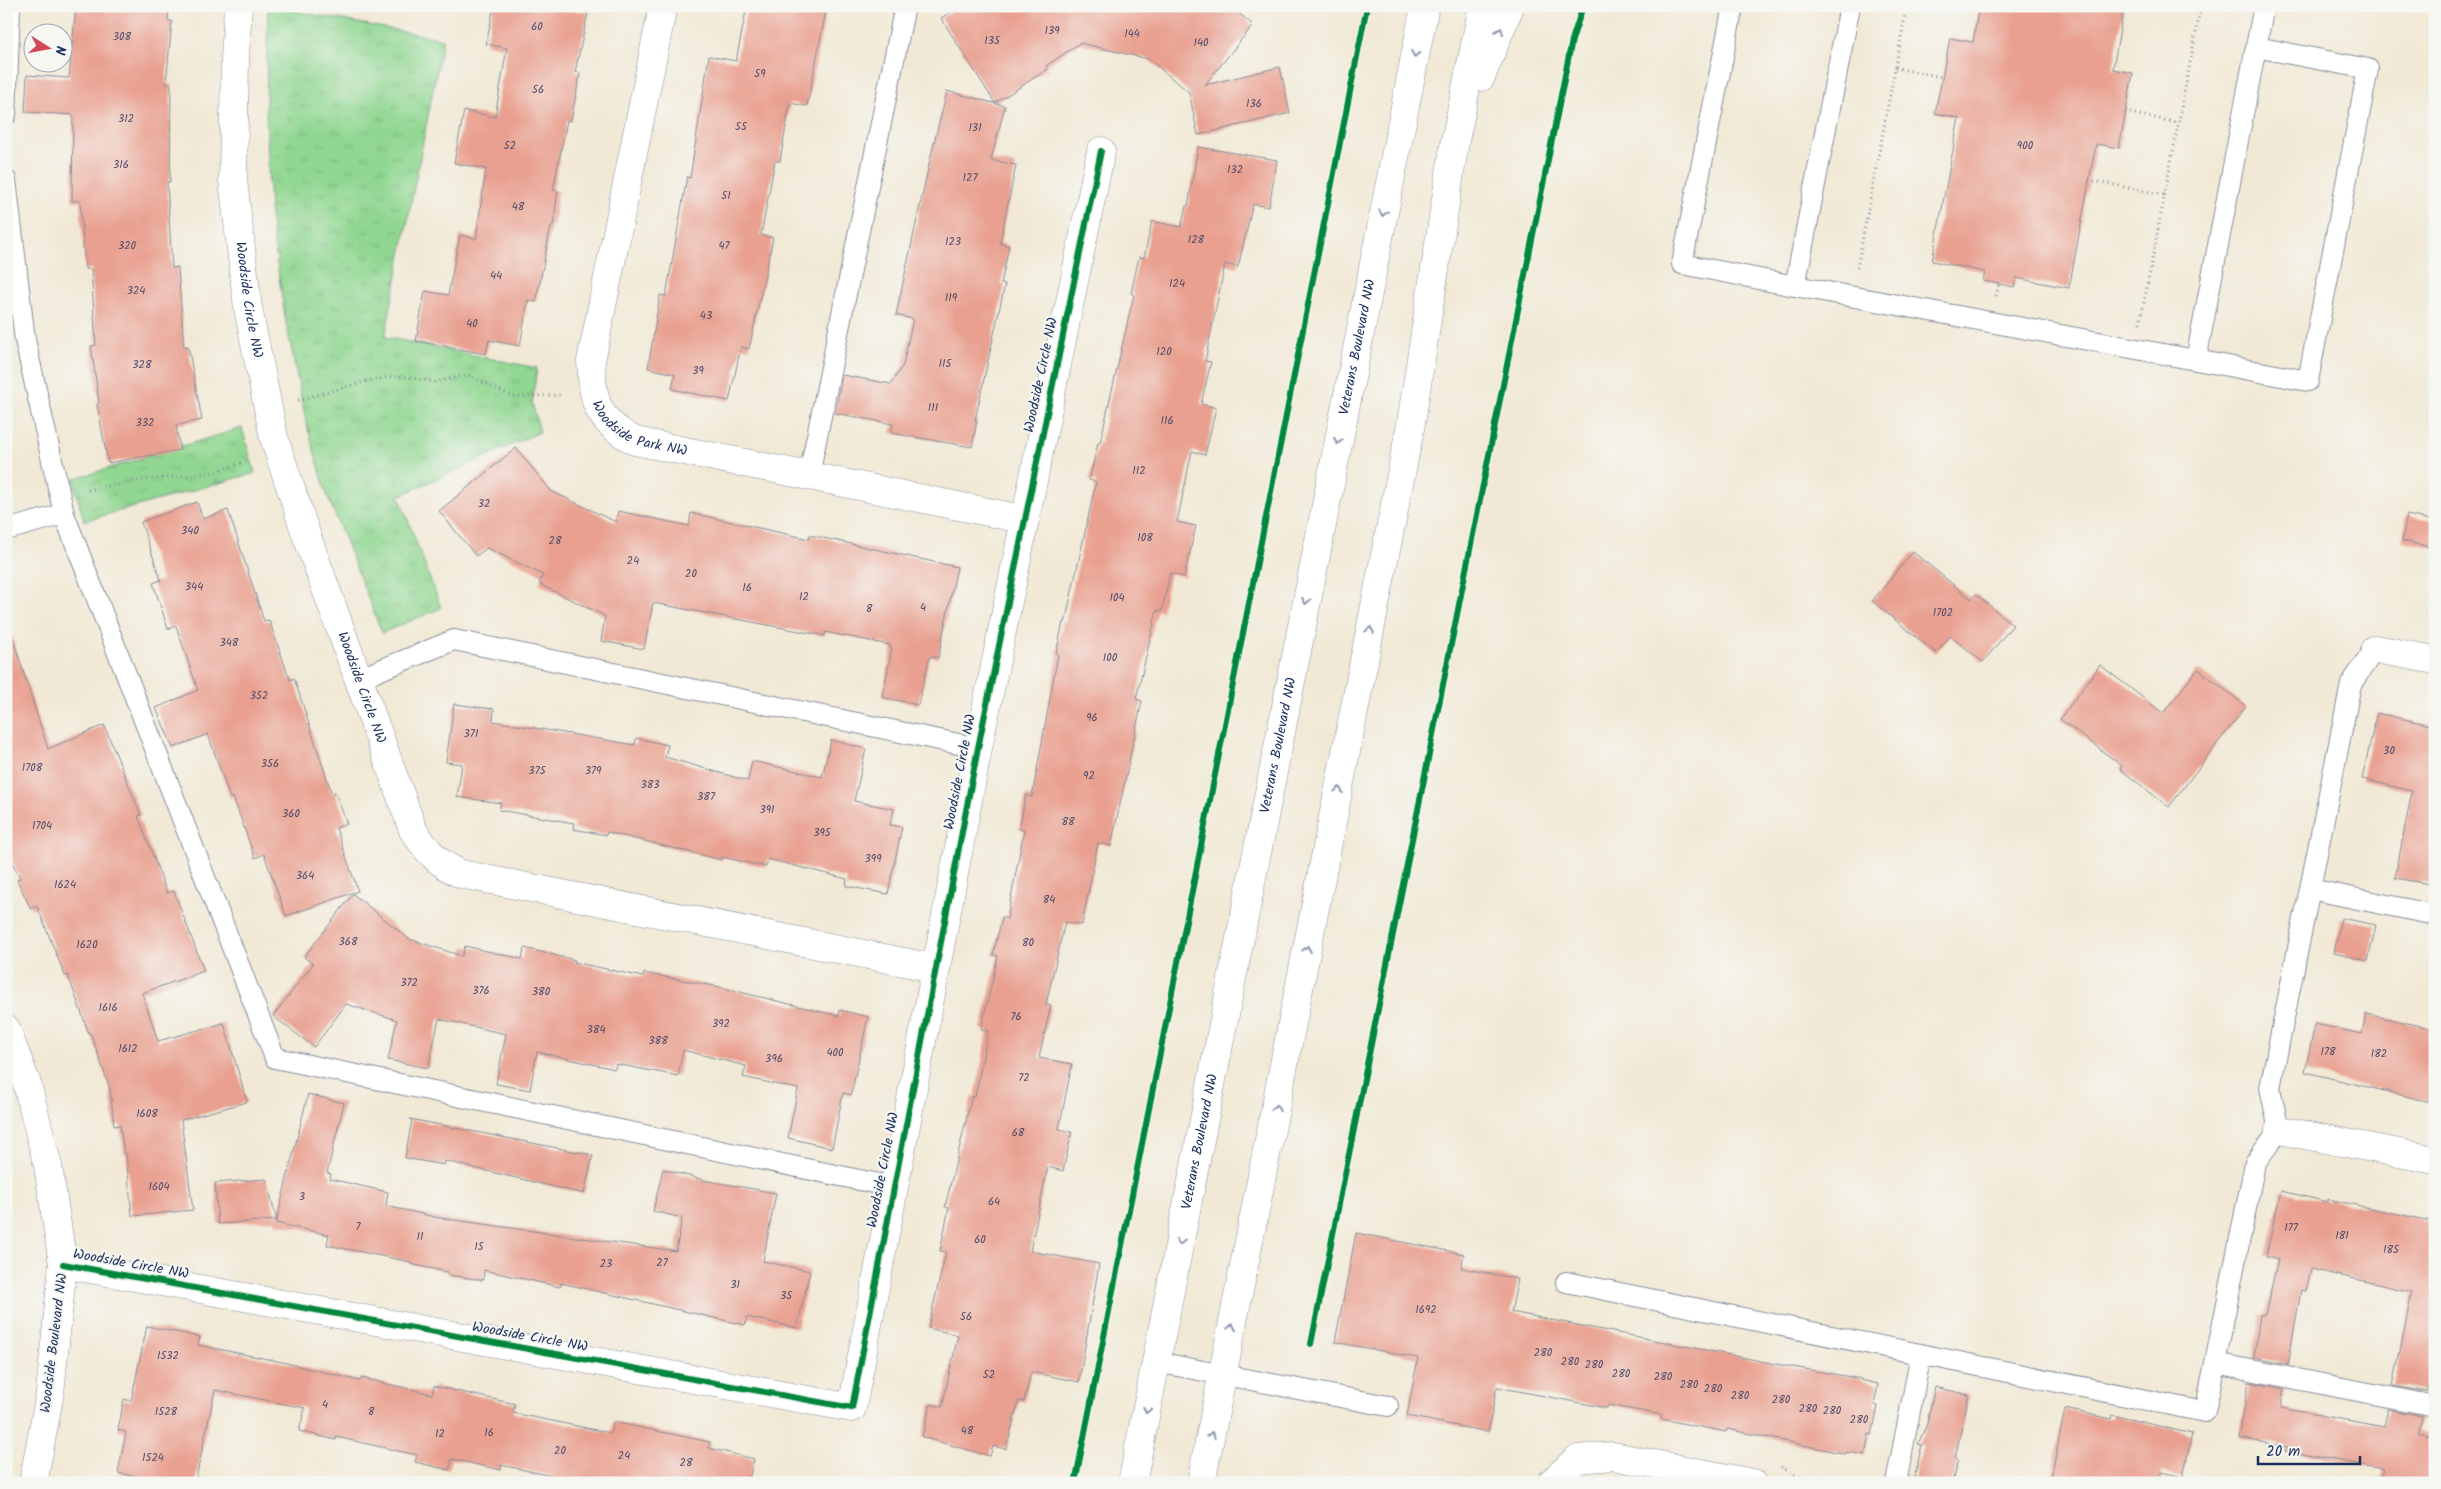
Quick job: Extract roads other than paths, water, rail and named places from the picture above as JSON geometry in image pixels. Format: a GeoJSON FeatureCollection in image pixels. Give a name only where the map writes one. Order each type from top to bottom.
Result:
{"type":"FeatureCollection","features":[{"type":"Feature","properties":{"kind":"street","name":"Woodside Circle NW"},"geometry":{"type":"LineString","coordinates":[[238,6],[235,58],[233,180],[248,308],[268,408],[279,452],[305,531],[413,830],[442,866],[461,874],[934,968]]}},
{"type":"Feature","properties":{"kind":"street","name":"Woodside Park NW"},"geometry":{"type":"LineString","coordinates":[[663,6],[591,361],[594,394],[601,414],[617,431],[635,441],[1023,519]]}},
{"type":"Feature","properties":{"kind":"street","name":"Veterans Boulevard NW"},"geometry":{"type":"LineString","coordinates":[[1132,1483],[1425,6]]}},
{"type":"Feature","properties":{"kind":"street"},"geometry":{"type":"LineString","coordinates":[[1201,1483],[1410,429],[1455,141],[1483,6]]}},
{"type":"Feature","properties":{"kind":"street"},"geometry":{"type":"LineString","coordinates":[[1455,141],[1510,6]]}},
{"type":"Feature","properties":{"kind":"street","name":"Woodside Circle NW"},"geometry":{"type":"LineString","coordinates":[[63,1264],[852,1408],[934,968],[1023,519],[1101,151]]}},
{"type":"Feature","properties":{"kind":"street"},"geometry":{"type":"LineString","coordinates":[[2375,649],[2435,660]]}},
{"type":"Feature","properties":{"kind":"street","name":"Woodside Boulevard NW"},"geometry":{"type":"LineString","coordinates":[[6,1030],[27,1084],[48,1166],[63,1264],[50,1393],[34,1483]]}},
{"type":"Feature","properties":{"kind":"street"},"geometry":{"type":"LineString","coordinates":[[2279,1130],[2435,1160]]}},
{"type":"Feature","properties":{"kind":"street"},"geometry":{"type":"LineString","coordinates":[[1550,1483],[1577,1460],[1613,1456],[1700,1478],[1753,1483]]}},
{"type":"Feature","properties":{"kind":"lane"},"geometry":{"type":"LineString","coordinates":[[6,115],[10,6]]}},
{"type":"Feature","properties":{"kind":"lane"},"geometry":{"type":"LineString","coordinates":[[809,476],[905,6]]}},
{"type":"Feature","properties":{"kind":"lane"},"geometry":{"type":"LineString","coordinates":[[1733,6],[1682,264],[2308,381],[2368,69],[2256,47]]}},
{"type":"Feature","properties":{"kind":"lane"},"geometry":{"type":"LineString","coordinates":[[1795,286],[1850,6]]}},
{"type":"Feature","properties":{"kind":"lane"},"geometry":{"type":"LineString","coordinates":[[2196,360],[2264,6]]}},
{"type":"Feature","properties":{"kind":"lane"},"geometry":{"type":"LineString","coordinates":[[6,180],[25,340],[62,504],[275,1058],[893,1187]]}},
{"type":"Feature","properties":{"kind":"lane"},"geometry":{"type":"LineString","coordinates":[[6,530],[62,504]]}},
{"type":"Feature","properties":{"kind":"lane"},"geometry":{"type":"LineString","coordinates":[[358,679],[454,640],[978,748]]}},
{"type":"Feature","properties":{"kind":"lane"},"geometry":{"type":"LineString","coordinates":[[1566,1282],[2205,1412],[2255,1163],[2279,1130],[2270,1088],[2352,684],[2375,649]]}},
{"type":"Feature","properties":{"kind":"lane"},"geometry":{"type":"LineString","coordinates":[[2310,889],[2435,915]]}},
{"type":"Feature","properties":{"kind":"lane"},"geometry":{"type":"LineString","coordinates":[[1896,1483],[1921,1354]]}},
{"type":"Feature","properties":{"kind":"lane"},"geometry":{"type":"LineString","coordinates":[[1156,1362],[1388,1406]]}},
{"type":"Feature","properties":{"kind":"lane"},"geometry":{"type":"LineString","coordinates":[[2215,1362],[2435,1406]]}}]}
